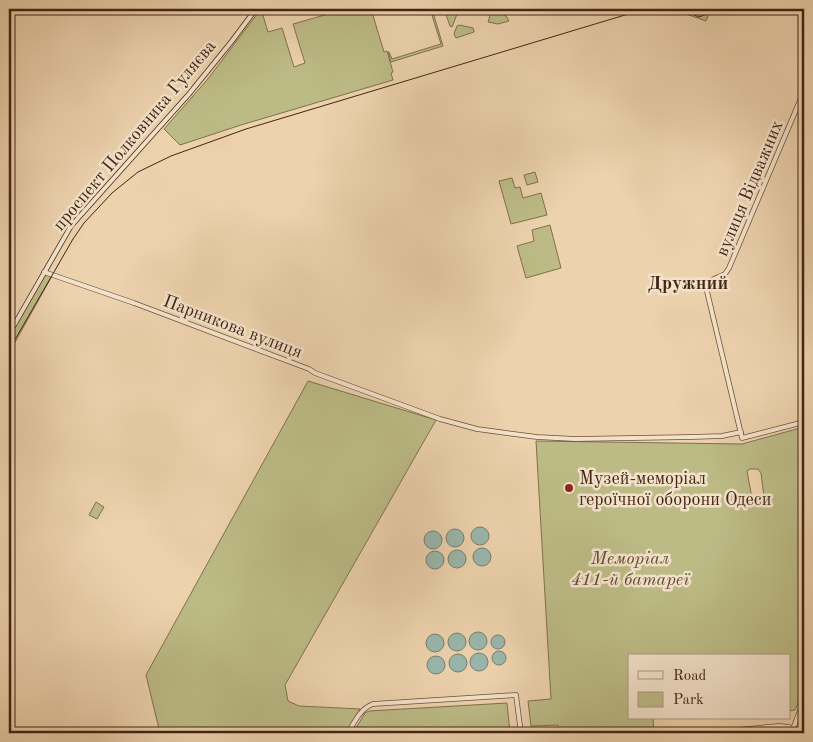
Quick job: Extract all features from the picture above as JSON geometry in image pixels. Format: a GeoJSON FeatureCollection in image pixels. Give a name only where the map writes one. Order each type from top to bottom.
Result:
{"type":"FeatureCollection","features":[{"type":"Feature","properties":{"kind":"street","name":"проспект Полковника Гуляєва"},"geometry":{"type":"LineString","coordinates":[[9,334],[65,236],[77,219],[189,94],[232,42],[256,9]]}},
{"type":"Feature","properties":{"kind":"street","name":"вулиця Відважних"},"geometry":{"type":"LineString","coordinates":[[741,432],[705,283],[725,274],[729,268],[804,91]]}},
{"type":"Feature","properties":{"kind":"street","name":"Парникова вулиця"},"geometry":{"type":"LineString","coordinates":[[44,272],[134,303],[440,419],[477,429],[537,437],[592,439],[722,436],[741,432]]}},
{"type":"Feature","properties":{"kind":"street"},"geometry":{"type":"LineString","coordinates":[[741,432],[742,438],[804,422]]}},
{"type":"Feature","properties":{"kind":"street"},"geometry":{"type":"LineString","coordinates":[[348,733],[362,711],[373,704],[516,696],[521,733]]}},
{"type":"Feature","properties":{"kind":"street"},"geometry":{"type":"LineString","coordinates":[[792,729],[804,700]]}},
{"type":"Feature","properties":{"kind":"street"},"geometry":{"type":"LineString","coordinates":[[705,733],[779,726],[792,729],[798,733]]}},
{"type":"Feature","properties":{"kind":"green space"},"geometry":{"type":"Polygon","coordinates":[[[261,9],[268,32],[282,28],[294,67],[305,63],[293,24],[328,14],[326,9],[371,9],[384,52],[387,51],[393,72],[391,73],[393,80],[180,145],[164,129],[207,80],[261,9]]]}},
{"type":"Feature","properties":{"kind":"green space"},"geometry":{"type":"Polygon","coordinates":[[[430,9],[432,9],[443,46],[391,62],[388,52],[392,59],[441,44],[430,9]]]}},
{"type":"Feature","properties":{"kind":"green space"},"geometry":{"type":"Polygon","coordinates":[[[444,9],[459,9],[452,27],[450,26],[444,9]]]}},
{"type":"Feature","properties":{"kind":"green space"},"geometry":{"type":"Polygon","coordinates":[[[492,9],[497,9],[509,21],[498,24],[488,22],[492,9]]]}},
{"type":"Feature","properties":{"kind":"green space"},"geometry":{"type":"Polygon","coordinates":[[[672,9],[711,9],[706,21],[672,9]]]}},
{"type":"Feature","properties":{"kind":"green space"},"geometry":{"type":"Polygon","coordinates":[[[459,25],[473,28],[474,32],[456,38],[454,34],[459,25]]]}},
{"type":"Feature","properties":{"kind":"green space"},"geometry":{"type":"Polygon","coordinates":[[[535,172],[538,182],[527,185],[524,175],[535,172]]]}},
{"type":"Feature","properties":{"kind":"green space"},"geometry":{"type":"Polygon","coordinates":[[[512,178],[515,188],[520,187],[523,198],[541,193],[547,215],[511,224],[499,181],[512,178]]]}},
{"type":"Feature","properties":{"kind":"green space"},"geometry":{"type":"Polygon","coordinates":[[[550,225],[561,268],[526,278],[517,246],[534,241],[532,230],[550,225]]]}},
{"type":"Feature","properties":{"kind":"green space"},"geometry":{"type":"Polygon","coordinates":[[[45,274],[52,276],[9,353],[9,337],[45,274]]]}},
{"type":"Feature","properties":{"kind":"green space"},"geometry":{"type":"Polygon","coordinates":[[[308,381],[436,420],[285,685],[288,701],[299,706],[360,709],[346,733],[160,733],[146,675],[308,381]]]}},
{"type":"Feature","properties":{"kind":"green space","name":"Меморіал 411-й батареї"},"geometry":{"type":"Polygon","coordinates":[[[804,427],[804,689],[795,710],[790,711],[790,654],[628,654],[628,720],[653,720],[654,733],[559,733],[558,725],[531,726],[528,701],[551,699],[536,441],[742,444],[804,427]],[[758,469],[747,471],[752,498],[764,497],[761,473],[758,469]]]}},
{"type":"Feature","properties":{"kind":"green space"},"geometry":{"type":"Polygon","coordinates":[[[96,502],[104,507],[97,519],[89,515],[96,502]]]}},
{"type":"Feature","properties":{"kind":"green space"},"geometry":{"type":"Polygon","coordinates":[[[507,703],[510,733],[353,733],[365,713],[369,711],[507,703]]]}},
{"type":"Feature","properties":{"kind":"shaded area"},"geometry":{"type":"Polygon","coordinates":[[[480,527],[486,530],[489,536],[486,542],[480,545],[474,542],[471,536],[474,530],[480,527]]]}},
{"type":"Feature","properties":{"kind":"shaded area"},"geometry":{"type":"Polygon","coordinates":[[[455,529],[461,532],[464,538],[461,544],[455,547],[449,544],[446,538],[449,532],[455,529]]]}},
{"type":"Feature","properties":{"kind":"shaded area"},"geometry":{"type":"Polygon","coordinates":[[[433,531],[439,534],[442,540],[439,546],[433,549],[427,546],[424,540],[427,534],[433,531]]]}},
{"type":"Feature","properties":{"kind":"shaded area"},"geometry":{"type":"Polygon","coordinates":[[[482,548],[488,551],[491,557],[488,563],[482,566],[476,563],[473,557],[476,551],[482,548]]]}},
{"type":"Feature","properties":{"kind":"shaded area"},"geometry":{"type":"Polygon","coordinates":[[[457,550],[463,553],[466,559],[463,565],[457,568],[451,565],[448,559],[451,553],[457,550]]]}},
{"type":"Feature","properties":{"kind":"shaded area"},"geometry":{"type":"Polygon","coordinates":[[[435,551],[441,554],[444,560],[441,566],[435,569],[429,566],[426,560],[429,554],[435,551]]]}},
{"type":"Feature","properties":{"kind":"shaded area"},"geometry":{"type":"Polygon","coordinates":[[[478,632],[484,635],[487,641],[484,647],[478,650],[472,647],[469,641],[472,635],[478,632]]]}},
{"type":"Feature","properties":{"kind":"shaded area"},"geometry":{"type":"Polygon","coordinates":[[[457,633],[463,636],[466,642],[463,648],[457,651],[451,648],[448,642],[451,636],[457,633]]]}},
{"type":"Feature","properties":{"kind":"shaded area"},"geometry":{"type":"Polygon","coordinates":[[[435,634],[441,637],[444,643],[441,649],[435,652],[429,649],[426,643],[429,637],[435,634]]]}},
{"type":"Feature","properties":{"kind":"shaded area"},"geometry":{"type":"Polygon","coordinates":[[[498,635],[503,637],[505,642],[503,647],[498,649],[493,647],[491,642],[493,637],[498,635]]]}},
{"type":"Feature","properties":{"kind":"shaded area"},"geometry":{"type":"Polygon","coordinates":[[[499,651],[504,653],[506,658],[504,663],[499,665],[494,663],[492,658],[494,653],[499,651]]]}},
{"type":"Feature","properties":{"kind":"shaded area"},"geometry":{"type":"Polygon","coordinates":[[[479,653],[485,656],[488,662],[485,668],[479,671],[473,668],[470,662],[473,656],[479,653]]]}},
{"type":"Feature","properties":{"kind":"shaded area"},"geometry":{"type":"Polygon","coordinates":[[[458,654],[464,657],[467,663],[464,669],[458,672],[452,669],[449,663],[452,657],[458,654]]]}},
{"type":"Feature","properties":{"kind":"shaded area"},"geometry":{"type":"Polygon","coordinates":[[[436,656],[442,659],[445,665],[442,671],[436,674],[430,671],[427,665],[430,659],[436,656]]]}},
{"type":"Feature","properties":{"kind":"tram line"},"geometry":{"type":"LineString","coordinates":[[9,350],[84,223],[112,193],[138,172],[171,156],[246,129],[645,9]]}},
{"type":"Feature","properties":{"kind":"tram line"},"geometry":{"type":"LineString","coordinates":[[689,9],[694,15],[699,17],[707,14],[710,9]]}},
{"type":"Feature","properties":{"kind":"place","name":"Музей-меморіал героїчної оборони Одеси"},"geometry":{"type":"Point","coordinates":[569,488]}},
{"type":"Feature","properties":{"kind":"district","name":"Дружний"},"geometry":{"type":"Point","coordinates":[688,282]}}]}
